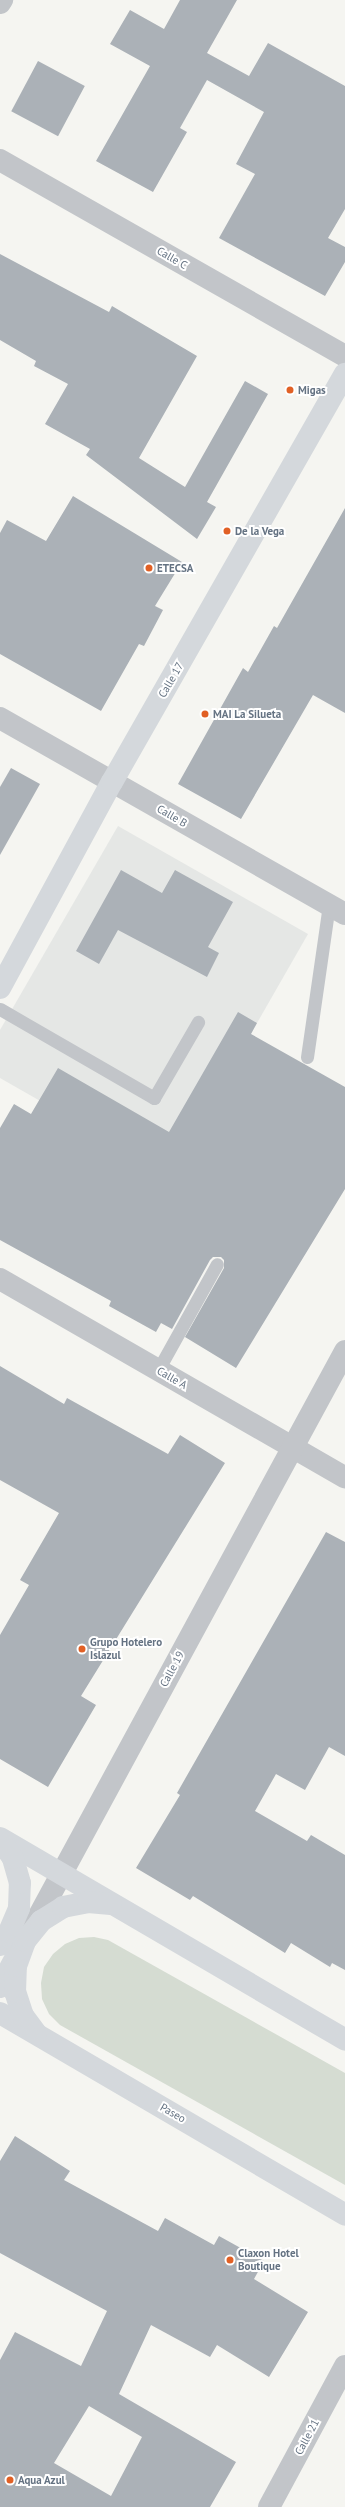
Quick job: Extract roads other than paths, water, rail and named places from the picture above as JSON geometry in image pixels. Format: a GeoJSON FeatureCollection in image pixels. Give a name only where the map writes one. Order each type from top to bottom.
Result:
{"type":"FeatureCollection","features":[{"type":"Feature","properties":{"kind":"main road","name":"Calle 17"},"geometry":{"type":"LineString","coordinates":[[0,988],[112,782],[345,374]]}},
{"type":"Feature","properties":{"kind":"main road"},"geometry":{"type":"LineString","coordinates":[[0,1839],[114,1904],[345,2040]]}},
{"type":"Feature","properties":{"kind":"main road"},"geometry":{"type":"LineString","coordinates":[[0,1839],[13,1858],[20,1883],[19,1908],[9,1932],[0,1945]]}},
{"type":"Feature","properties":{"kind":"main road"},"geometry":{"type":"LineString","coordinates":[[38,2037],[23,2016],[15,1992],[16,1966],[25,1941],[41,1921],[63,1907],[88,1902],[114,1904]]}},
{"type":"Feature","properties":{"kind":"main road","name":"Calle 19"},"geometry":{"type":"LineString","coordinates":[[0,1987],[25,1941]]}},
{"type":"Feature","properties":{"kind":"main road","name":"Paseo"},"geometry":{"type":"LineString","coordinates":[[0,2013],[38,2037],[215,2137],[345,2215]]}},
{"type":"Feature","properties":{"kind":"street","name":"Calle C"},"geometry":{"type":"LineString","coordinates":[[0,160],[345,356]]}},
{"type":"Feature","properties":{"kind":"street","name":"Calle B"},"geometry":{"type":"LineString","coordinates":[[0,718],[337,909]]}},
{"type":"Feature","properties":{"kind":"street","name":"Calle A"},"geometry":{"type":"LineString","coordinates":[[0,1279],[345,1478]]}},
{"type":"Feature","properties":{"kind":"street","name":"Calle 19"},"geometry":{"type":"LineString","coordinates":[[25,1941],[291,1447],[345,1351]]}},
{"type":"Feature","properties":{"kind":"street","name":"Calle 21"},"geometry":{"type":"LineString","coordinates":[[269,2507],[345,2366]]}},
{"type":"Feature","properties":{"kind":"lane"},"geometry":{"type":"LineString","coordinates":[[307,1057],[337,909]]}},
{"type":"Feature","properties":{"kind":"lane"},"geometry":{"type":"LineString","coordinates":[[0,1008],[154,1098],[198,1022]]}},
{"type":"Feature","properties":{"kind":"lane"},"geometry":{"type":"LineString","coordinates":[[158,1370],[217,1264]]}},
{"type":"Feature","properties":{"kind":"place","name":"Migas"},"geometry":{"type":"Point","coordinates":[290,390]}},
{"type":"Feature","properties":{"kind":"place","name":"De la Vega"},"geometry":{"type":"Point","coordinates":[227,531]}},
{"type":"Feature","properties":{"kind":"place","name":"ETECSA"},"geometry":{"type":"Point","coordinates":[149,568]}},
{"type":"Feature","properties":{"kind":"place","name":"MAI La Silueta"},"geometry":{"type":"Point","coordinates":[205,714]}},
{"type":"Feature","properties":{"kind":"place","name":"Grupo Hotelero Islazul"},"geometry":{"type":"Point","coordinates":[82,1649]}},
{"type":"Feature","properties":{"kind":"place","name":"Claxon Hotel Boutique"},"geometry":{"type":"Point","coordinates":[230,2260]}},
{"type":"Feature","properties":{"kind":"place","name":"Aqua Azul"},"geometry":{"type":"Point","coordinates":[10,2480]}}]}
